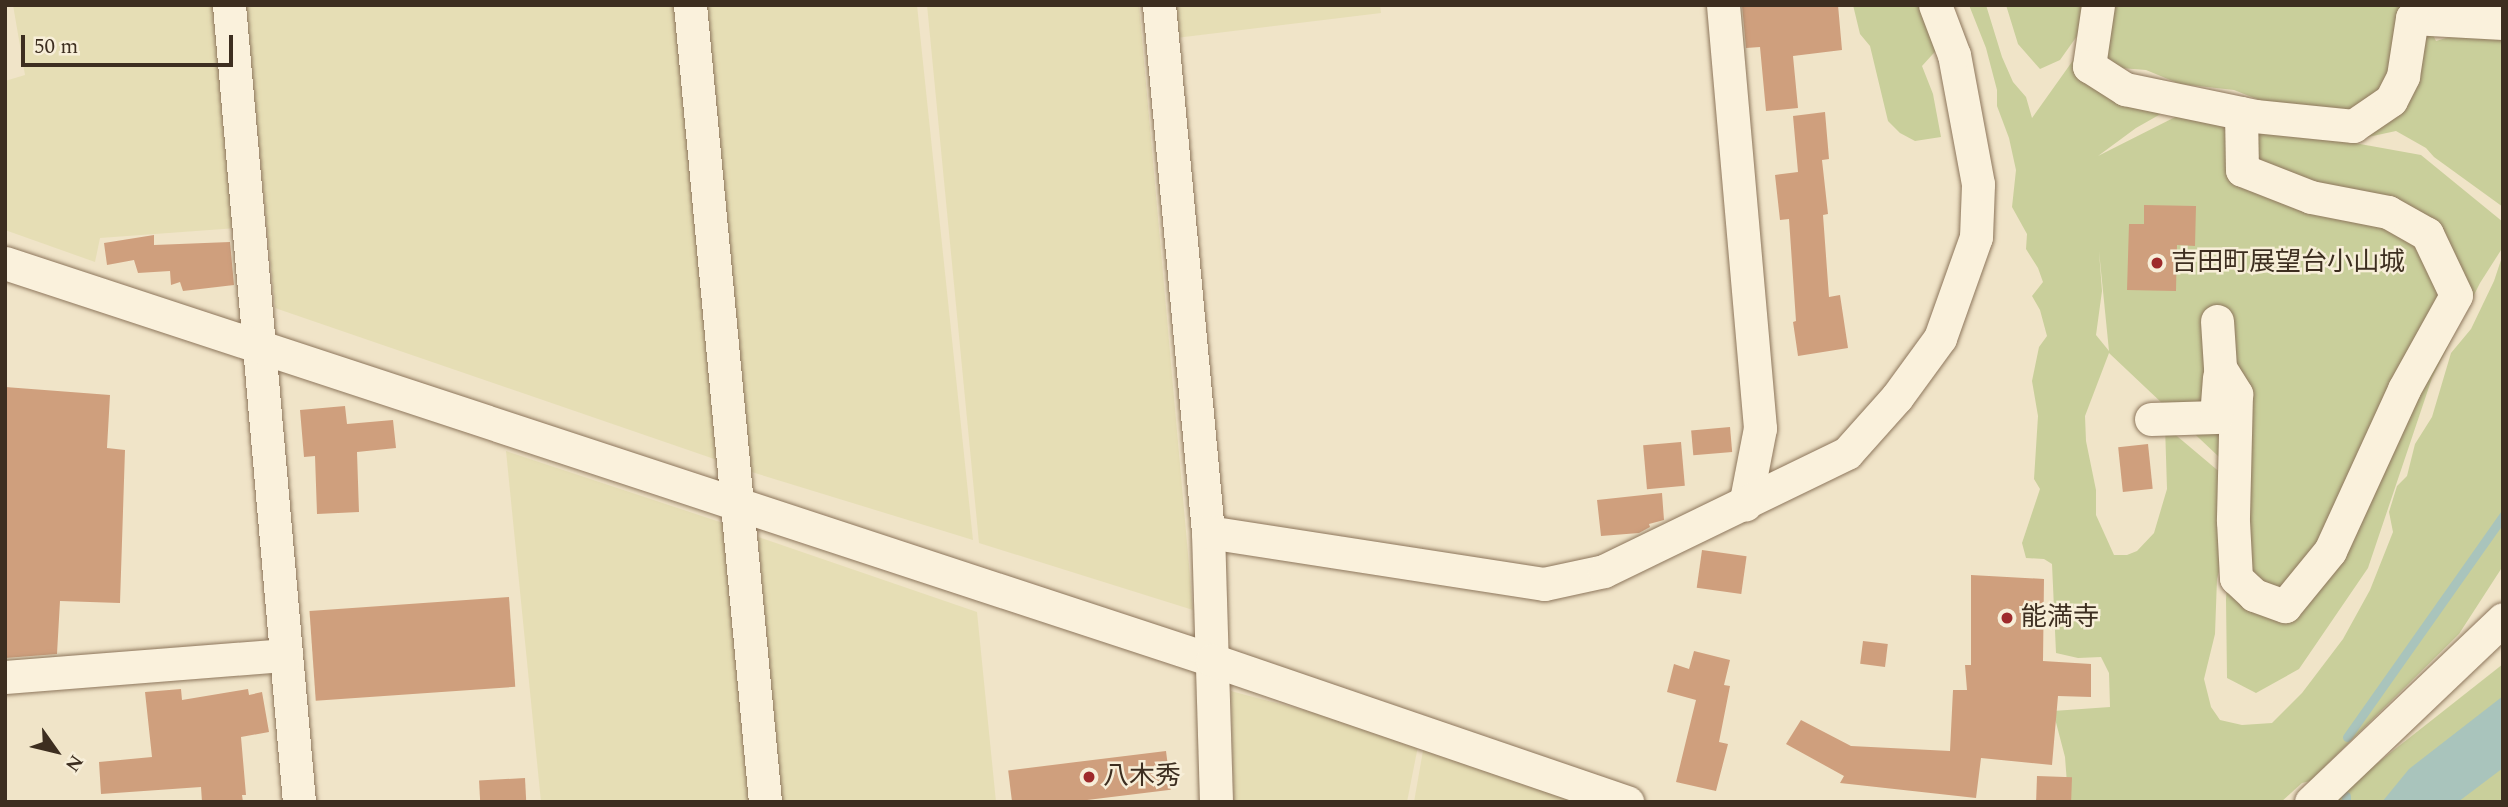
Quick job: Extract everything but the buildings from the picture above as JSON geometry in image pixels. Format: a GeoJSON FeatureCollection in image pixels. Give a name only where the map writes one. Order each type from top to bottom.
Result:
{"type":"FeatureCollection","features":[{"type":"Feature","properties":{"kind":"street"},"geometry":{"type":"LineString","coordinates":[[229,5],[299,802]]}},
{"type":"Feature","properties":{"kind":"street"},"geometry":{"type":"LineString","coordinates":[[690,5],[765,802]]}},
{"type":"Feature","properties":{"kind":"street"},"geometry":{"type":"LineString","coordinates":[[1159,5],[1208,532],[1216,802]]}},
{"type":"Feature","properties":{"kind":"street"},"geometry":{"type":"LineString","coordinates":[[1723,5],[1760,428],[1745,505]]}},
{"type":"Feature","properties":{"kind":"street"},"geometry":{"type":"LineString","coordinates":[[1208,532],[1545,584],[1604,571],[1745,505],[1847,453],[1897,397],[1940,338],[1976,237],[1978,184],[1954,55],[1935,5]]}},
{"type":"Feature","properties":{"kind":"street"},"geometry":{"type":"LineString","coordinates":[[2098,5],[2089,66],[2125,89],[2241,113],[2353,126],[2391,100],[2403,76],[2412,18],[2503,23]]}},
{"type":"Feature","properties":{"kind":"street"},"geometry":{"type":"LineString","coordinates":[[2220,368],[2236,394],[2233,521],[2236,578],[2254,595],[2285,606],[2330,551],[2404,389],[2456,295],[2427,234],[2388,212],[2311,197],[2242,170],[2241,113]]}},
{"type":"Feature","properties":{"kind":"street"},"geometry":{"type":"LineString","coordinates":[[5,263],[1212,660],[1627,802]]}},
{"type":"Feature","properties":{"kind":"street"},"geometry":{"type":"LineString","coordinates":[[2151,419],[2216,417],[2220,368],[2217,321]]}},
{"type":"Feature","properties":{"kind":"street"},"geometry":{"type":"LineString","coordinates":[[2311,802],[2501,617]]}},
{"type":"Feature","properties":{"kind":"street"},"geometry":{"type":"LineString","coordinates":[[5,677],[286,655]]}},
{"type":"Feature","properties":{"kind":"shaded area"},"geometry":{"type":"Polygon","coordinates":[[[13,5],[214,5],[237,228],[100,238],[95,262],[5,230],[5,81],[25,75],[13,5]]]}},
{"type":"Feature","properties":{"kind":"shaded area"},"geometry":{"type":"Polygon","coordinates":[[[245,5],[917,5],[973,540],[755,473],[275,308],[245,5]]]}},
{"type":"Feature","properties":{"kind":"shaded area"},"geometry":{"type":"Polygon","coordinates":[[[927,5],[1139,5],[1193,610],[979,543],[927,5]]]}},
{"type":"Feature","properties":{"kind":"shaded area"},"geometry":{"type":"Polygon","coordinates":[[[1173,5],[1380,5],[1381,13],[1176,38],[1173,5]]]}},
{"type":"Feature","properties":{"kind":"shaded area"},"geometry":{"type":"Polygon","coordinates":[[[506,451],[729,525],[753,802],[541,802],[506,451]]]}},
{"type":"Feature","properties":{"kind":"shaded area"},"geometry":{"type":"Polygon","coordinates":[[[758,537],[977,612],[996,802],[781,802],[758,537]]]}},
{"type":"Feature","properties":{"kind":"shaded area"},"geometry":{"type":"Polygon","coordinates":[[[1231,691],[1419,741],[1407,802],[1234,802],[1231,691]]]}},
{"type":"Feature","properties":{"kind":"shaded area"},"geometry":{"type":"Polygon","coordinates":[[[1424,745],[1600,802],[1414,802],[1424,745]]]}},
{"type":"Feature","properties":{"kind":"green space"},"geometry":{"type":"Polygon","coordinates":[[[1853,5],[1931,5],[1942,44],[1922,66],[1933,94],[1941,137],[1915,141],[1900,133],[1888,121],[1870,46],[1860,34],[1853,5]]]}},
{"type":"Feature","properties":{"kind":"green space"},"geometry":{"type":"Polygon","coordinates":[[[1969,5],[1986,5],[2002,57],[2013,82],[2026,97],[2032,118],[2074,59],[2173,107],[2136,128],[2098,156],[2203,103],[2360,144],[2421,155],[2503,222],[2503,247],[2480,283],[2432,378],[2368,568],[2299,669],[2256,693],[2227,678],[2226,599],[2236,473],[2109,353],[2085,416],[2086,441],[2096,490],[2096,515],[2114,555],[2127,555],[2137,551],[2154,533],[2167,489],[2165,426],[2222,474],[2228,538],[2217,579],[2215,634],[2204,679],[2211,707],[2220,720],[2242,725],[2272,723],[2302,693],[2343,639],[2370,590],[2393,532],[2389,512],[2397,486],[2407,476],[2415,444],[2432,417],[2451,353],[2471,329],[2494,281],[2503,254],[2503,566],[2459,634],[2310,781],[2302,783],[2281,802],[2073,802],[2068,797],[2065,757],[2053,711],[2110,707],[2109,673],[2101,657],[2078,658],[2056,653],[2052,564],[2044,559],[2026,558],[2022,543],[2040,489],[2034,479],[2038,416],[2032,381],[2039,347],[2047,336],[2040,310],[2032,296],[2043,282],[2026,249],[2027,234],[2012,207],[2016,170],[2009,138],[1997,106],[1997,90],[1986,48],[1969,5]],[[2099,251],[2102,291],[2096,335],[2109,351],[2099,251]]]}},
{"type":"Feature","properties":{"kind":"green space"},"geometry":{"type":"Polygon","coordinates":[[[2006,5],[2407,5],[2425,19],[2436,41],[2473,30],[2503,32],[2503,207],[2434,157],[2426,148],[2396,131],[2368,137],[2348,135],[2234,90],[2180,84],[2146,70],[2121,68],[2106,56],[2082,29],[2060,60],[2040,69],[2018,44],[2006,5]]]}},
{"type":"Feature","properties":{"kind":"green space"},"geometry":{"type":"Polygon","coordinates":[[[2503,664],[2503,802],[2328,802],[2503,664]]]}},
{"type":"Feature","properties":{"kind":"water"},"geometry":{"type":"Polygon","coordinates":[[[2503,696],[2503,768],[2458,802],[2382,802],[2409,769],[2503,696]]]}},
{"type":"Feature","properties":{"kind":"waterway"},"geometry":{"type":"LineString","coordinates":[[2347,737],[2503,516]]}},
{"type":"Feature","properties":{"kind":"waterway"},"geometry":{"type":"LineString","coordinates":[[2346,796],[2346,802]]}},
{"type":"Feature","properties":{"kind":"place","name":"吉田町展望台小山城"},"geometry":{"type":"Point","coordinates":[2157,263]}},
{"type":"Feature","properties":{"kind":"place","name":"能満寺"},"geometry":{"type":"Point","coordinates":[2007,618]}},
{"type":"Feature","properties":{"kind":"place","name":"八木秀"},"geometry":{"type":"Point","coordinates":[1089,777]}}]}
